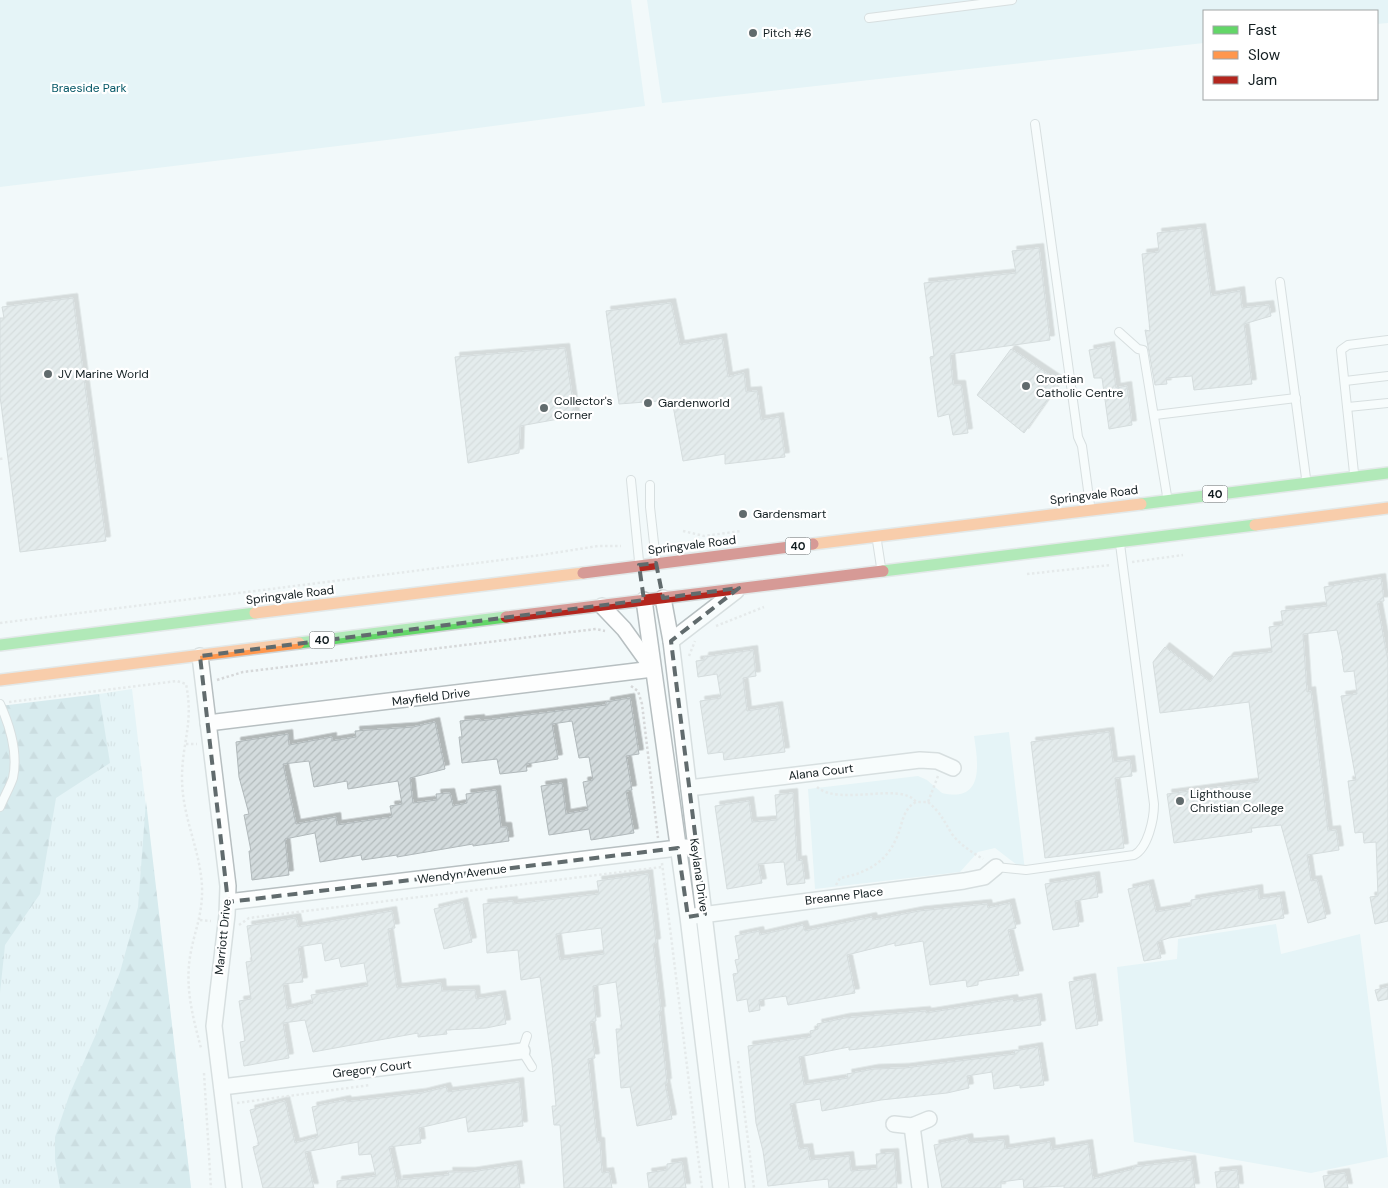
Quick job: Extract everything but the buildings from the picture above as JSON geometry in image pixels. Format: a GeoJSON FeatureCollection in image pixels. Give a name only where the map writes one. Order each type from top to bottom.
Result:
{"type":"FeatureCollection","features":[{"type":"Feature","properties":{"kind":"highway","name":"Springvale Road"},"geometry":{"type":"LineString","coordinates":[[0,645],[641,575],[657,567],[877,536],[1388,473]]}},
{"type":"Feature","properties":{"kind":"highway","name":"40"},"geometry":{"type":"LineString","coordinates":[[0,680],[602,606],[644,600],[662,593],[739,588],[1388,508]]}},
{"type":"Feature","properties":{"kind":"highway","name":"Keylana Drive"},"geometry":{"type":"LineString","coordinates":[[641,575],[644,600]]}},
{"type":"Feature","properties":{"kind":"street"},"geometry":{"type":"LineString","coordinates":[[671,641],[721,605],[739,588]]}},
{"type":"Feature","properties":{"kind":"street","name":"Keylana Drive"},"geometry":{"type":"LineString","coordinates":[[662,593],[671,641],[737,1188]]}},
{"type":"Feature","properties":{"kind":"street","name":"Keylana Drive"},"geometry":{"type":"LineString","coordinates":[[644,600],[688,917],[721,1188]]}},
{"type":"Feature","properties":{"kind":"street"},"geometry":{"type":"LineString","coordinates":[[602,606],[624,629],[653,669]]}},
{"type":"Feature","properties":{"kind":"street","name":"Marriott Drive"},"geometry":{"type":"LineString","coordinates":[[200,656],[228,902],[214,1016],[234,1188]]}},
{"type":"Feature","properties":{"kind":"street","name":"Mayfield Drive"},"geometry":{"type":"LineString","coordinates":[[208,724],[653,669]]}},
{"type":"Feature","properties":{"kind":"street","name":"Alana Court"},"geometry":{"type":"LineString","coordinates":[[689,788],[920,760],[948,766]]}},
{"type":"Feature","properties":{"kind":"street","name":"Wendyn Avenue"},"geometry":{"type":"LineString","coordinates":[[228,902],[695,846]]}},
{"type":"Feature","properties":{"kind":"street","name":"Breanne Place"},"geometry":{"type":"LineString","coordinates":[[688,917],[964,881],[984,876],[996,868]]}},
{"type":"Feature","properties":{"kind":"street","name":"Gregory Court"},"geometry":{"type":"LineString","coordinates":[[222,1087],[524,1043]]}},
{"type":"Feature","properties":{"kind":"street"},"geometry":{"type":"LineString","coordinates":[[894,1124],[912,1126],[930,1119]]}},
{"type":"Feature","properties":{"kind":"street"},"geometry":{"type":"LineString","coordinates":[[912,1126],[920,1188]]}},
{"type":"Feature","properties":{"kind":"lane"},"geometry":{"type":"LineString","coordinates":[[870,18],[1012,0]]}},
{"type":"Feature","properties":{"kind":"lane"},"geometry":{"type":"LineString","coordinates":[[1035,124],[1078,437],[1082,446],[1091,510]]}},
{"type":"Feature","properties":{"kind":"lane"},"geometry":{"type":"LineString","coordinates":[[1280,282],[1307,482]]}},
{"type":"Feature","properties":{"kind":"lane"},"geometry":{"type":"LineString","coordinates":[[1119,332],[1138,349],[1143,350],[1168,500]]}},
{"type":"Feature","properties":{"kind":"lane"},"geometry":{"type":"LineString","coordinates":[[1354,477],[1348,407],[1341,356],[1343,346],[1388,340]]}},
{"type":"Feature","properties":{"kind":"lane"},"geometry":{"type":"LineString","coordinates":[[1345,381],[1388,376]]}},
{"type":"Feature","properties":{"kind":"lane"},"geometry":{"type":"LineString","coordinates":[[1155,415],[1296,398]]}},
{"type":"Feature","properties":{"kind":"lane"},"geometry":{"type":"LineString","coordinates":[[1348,407],[1388,403]]}},
{"type":"Feature","properties":{"kind":"lane"},"geometry":{"type":"LineString","coordinates":[[631,480],[641,575]]}},
{"type":"Feature","properties":{"kind":"lane"},"geometry":{"type":"LineString","coordinates":[[650,485],[650,507],[657,567]]}},
{"type":"Feature","properties":{"kind":"lane"},"geometry":{"type":"LineString","coordinates":[[877,536],[881,571]]}},
{"type":"Feature","properties":{"kind":"lane"},"geometry":{"type":"LineString","coordinates":[[996,868],[1026,870],[1134,855],[1141,850],[1146,840],[1154,815],[1154,804],[1120,542]]}},
{"type":"Feature","properties":{"kind":"lane"},"geometry":{"type":"LineString","coordinates":[[0,704],[11,737],[15,761],[13,778],[0,807]]}},
{"type":"Feature","properties":{"kind":"lane"},"geometry":{"type":"LineString","coordinates":[[524,1043],[532,1067]]}},
{"type":"Feature","properties":{"kind":"path"},"geometry":{"type":"LineString","coordinates":[[0,458],[5,458]]}},
{"type":"Feature","properties":{"kind":"path"},"geometry":{"type":"LineString","coordinates":[[683,531],[704,536],[742,531]]}},
{"type":"Feature","properties":{"kind":"path"},"geometry":{"type":"LineString","coordinates":[[0,623],[541,555],[598,546],[621,546]]}},
{"type":"Feature","properties":{"kind":"path"},"geometry":{"type":"LineString","coordinates":[[710,629],[763,607]]}},
{"type":"Feature","properties":{"kind":"path"},"geometry":{"type":"LineString","coordinates":[[0,704],[177,681],[186,684],[204,682],[243,672],[596,629],[610,634]]}},
{"type":"Feature","properties":{"kind":"path"},"geometry":{"type":"LineString","coordinates":[[186,684],[190,712],[182,770],[183,798],[188,826],[201,873],[200,920],[189,959],[189,988],[201,1051]]}},
{"type":"Feature","properties":{"kind":"path"},"geometry":{"type":"LineString","coordinates":[[629,685],[638,691],[642,704],[702,1188]]}},
{"type":"Feature","properties":{"kind":"path"},"geometry":{"type":"LineString","coordinates":[[186,744],[211,743]]}},
{"type":"Feature","properties":{"kind":"path"},"geometry":{"type":"LineString","coordinates":[[928,802],[948,766]]}},
{"type":"Feature","properties":{"kind":"path"},"geometry":{"type":"LineString","coordinates":[[807,774],[819,789],[835,796],[879,793],[907,796],[916,802],[928,802],[942,814],[953,834],[968,850],[996,868]]}},
{"type":"Feature","properties":{"kind":"path"},"geometry":{"type":"LineString","coordinates":[[837,897],[838,879],[863,873],[878,862],[896,840],[904,813],[916,802]]}},
{"type":"Feature","properties":{"kind":"path"},"geometry":{"type":"LineString","coordinates":[[200,920],[241,925],[249,918],[662,867]]}},
{"type":"Feature","properties":{"kind":"path"},"geometry":{"type":"LineString","coordinates":[[204,1069],[208,1168],[211,1188]]}},
{"type":"Feature","properties":{"kind":"path"},"geometry":{"type":"LineString","coordinates":[[206,1109],[248,1100],[372,1085]]}},
{"type":"Feature","properties":{"kind":"highlighted area"},"geometry":{"type":"Polygon","coordinates":[[[656,563],[663,598],[739,588],[671,641],[705,914],[688,917],[678,848],[228,902],[200,656],[644,600],[639,565],[656,563]]]}},
{"type":"Feature","properties":{"kind":"green space","name":"Braeside Park"},"geometry":{"type":"Polygon","coordinates":[[[0,0],[631,0],[645,106],[395,139],[0,187],[0,0]]]}},
{"type":"Feature","properties":{"kind":"green space"},"geometry":{"type":"Polygon","coordinates":[[[647,0],[1388,0],[1388,23],[1378,24],[1378,10],[1203,10],[1203,43],[662,103],[647,0]]]}},
{"type":"Feature","properties":{"kind":"green space"},"geometry":{"type":"Polygon","coordinates":[[[132,689],[191,1188],[0,1188],[0,709],[132,689]]]}},
{"type":"Feature","properties":{"kind":"green space"},"geometry":{"type":"Polygon","coordinates":[[[99,694],[110,763],[56,798],[40,894],[5,945],[0,993],[0,706],[99,694]]]}},
{"type":"Feature","properties":{"kind":"green space"},"geometry":{"type":"Polygon","coordinates":[[[1009,732],[1025,871],[995,848],[978,852],[960,872],[815,889],[808,789],[918,776],[927,780],[942,793],[956,794],[966,792],[976,778],[977,757],[974,736],[1009,732]]]}},
{"type":"Feature","properties":{"kind":"green space"},"geometry":{"type":"Polygon","coordinates":[[[146,801],[191,1188],[60,1188],[55,1160],[55,1137],[70,1093],[97,1032],[120,972],[138,907],[146,801]]]}},
{"type":"Feature","properties":{"kind":"green space"},"geometry":{"type":"Polygon","coordinates":[[[1276,924],[1281,954],[1360,934],[1388,1157],[1311,1173],[1134,1142],[1117,967],[1177,959],[1178,939],[1276,924]]]}},
{"type":"Feature","properties":{"kind":"traffic: fast"},"geometry":{"type":"LineString","coordinates":[[1141,504],[1388,473]]}},
{"type":"Feature","properties":{"kind":"traffic: fast"},"geometry":{"type":"LineString","coordinates":[[883,571],[1255,525]]}},
{"type":"Feature","properties":{"kind":"traffic: fast"},"geometry":{"type":"LineString","coordinates":[[0,645],[255,613]]}},
{"type":"Feature","properties":{"kind":"traffic: fast"},"geometry":{"type":"LineString","coordinates":[[299,643],[506,617]]}},
{"type":"Feature","properties":{"kind":"traffic: slow"},"geometry":{"type":"LineString","coordinates":[[813,544],[1141,504]]}},
{"type":"Feature","properties":{"kind":"traffic: slow"},"geometry":{"type":"LineString","coordinates":[[1255,525],[1388,508]]}},
{"type":"Feature","properties":{"kind":"traffic: slow"},"geometry":{"type":"LineString","coordinates":[[255,613],[583,573]]}},
{"type":"Feature","properties":{"kind":"traffic: slow"},"geometry":{"type":"LineString","coordinates":[[0,680],[299,643]]}},
{"type":"Feature","properties":{"kind":"traffic: jam"},"geometry":{"type":"LineString","coordinates":[[583,573],[813,544]]}},
{"type":"Feature","properties":{"kind":"traffic: jam"},"geometry":{"type":"LineString","coordinates":[[506,617],[883,571]]}},
{"type":"Feature","properties":{"kind":"place","name":"Pitch #6"},"geometry":{"type":"Point","coordinates":[753,33]}},
{"type":"Feature","properties":{"kind":"place","name":"JV Marine World"},"geometry":{"type":"Point","coordinates":[48,374]}},
{"type":"Feature","properties":{"kind":"place","name":"Croatian Catholic Centre"},"geometry":{"type":"Point","coordinates":[1026,386]}},
{"type":"Feature","properties":{"kind":"place","name":"Gardenworld"},"geometry":{"type":"Point","coordinates":[648,403]}},
{"type":"Feature","properties":{"kind":"place","name":"Collector's Corner"},"geometry":{"type":"Point","coordinates":[544,408]}},
{"type":"Feature","properties":{"kind":"place","name":"Gardensmart"},"geometry":{"type":"Point","coordinates":[743,514]}},
{"type":"Feature","properties":{"kind":"place","name":"Lighthouse Christian College"},"geometry":{"type":"Point","coordinates":[1180,801]}}]}
